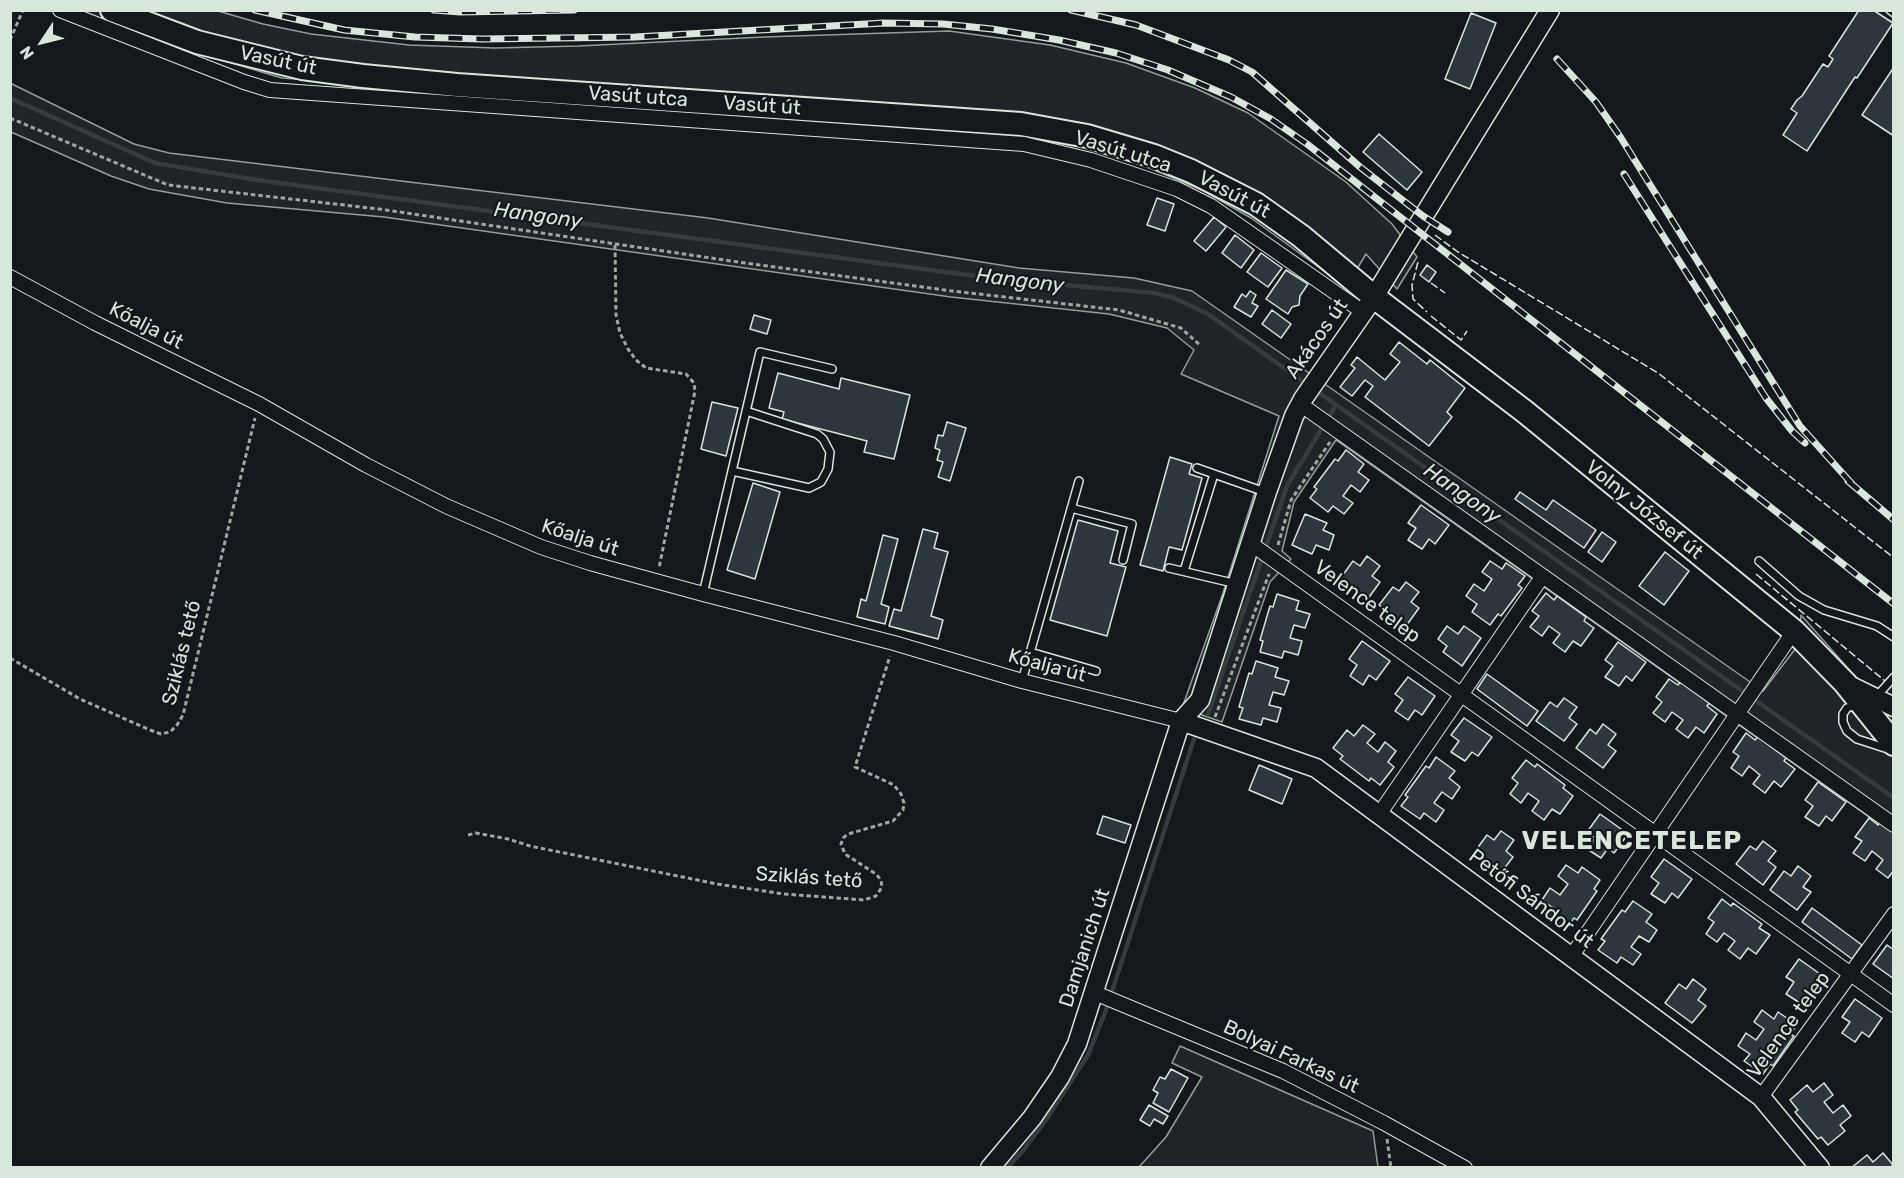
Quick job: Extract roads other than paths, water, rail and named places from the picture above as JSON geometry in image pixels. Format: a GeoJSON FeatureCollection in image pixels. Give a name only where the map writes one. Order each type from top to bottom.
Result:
{"type":"FeatureCollection","features":[{"type":"Feature","properties":{"kind":"main road","name":"Vasút út"},"geometry":{"type":"LineString","coordinates":[[112,10],[197,42],[302,68],[363,76],[490,88],[1021,124],[1087,136],[1163,160],[1227,188],[1256,204],[1301,236],[1369,304]]}},
{"type":"Feature","properties":{"kind":"main road","name":"Volny József út"},"geometry":{"type":"LineString","coordinates":[[1369,304],[1524,411],[1794,632],[1845,683],[1867,701],[1893,744]]}},
{"type":"Feature","properties":{"kind":"street","name":"Vasút utca"},"geometry":{"type":"LineString","coordinates":[[60,10],[270,90],[1035,147],[1091,160],[1177,189],[1211,206],[1369,304]]}},
{"type":"Feature","properties":{"kind":"street","name":"Akácos út"},"geometry":{"type":"LineString","coordinates":[[1181,721],[1200,700],[1237,584],[1263,551],[1267,492],[1289,427],[1301,401],[1369,304],[1550,10]]}},
{"type":"Feature","properties":{"kind":"street","name":"Kőalja út"},"geometry":{"type":"LineString","coordinates":[[10,278],[259,404],[366,465],[446,506],[541,547],[657,582],[894,643],[1022,681],[1181,721]]}},
{"type":"Feature","properties":{"kind":"street"},"geometry":{"type":"LineString","coordinates":[[1301,401],[1317,416],[1542,577],[1740,711],[1893,825]]}},
{"type":"Feature","properties":{"kind":"street","name":"Velence telep"},"geometry":{"type":"LineString","coordinates":[[1263,551],[1893,1005]]}},
{"type":"Feature","properties":{"kind":"street"},"geometry":{"type":"LineString","coordinates":[[1380,813],[1542,577]]}},
{"type":"Feature","properties":{"kind":"street"},"geometry":{"type":"LineString","coordinates":[[1571,957],[1794,632]]}},
{"type":"Feature","properties":{"kind":"street"},"geometry":{"type":"LineString","coordinates":[[1867,701],[1893,707]]}},
{"type":"Feature","properties":{"kind":"street","name":"Petőfi Sándor út"},"geometry":{"type":"LineString","coordinates":[[1181,721],[1311,765],[1380,813],[1761,1097],[1820,1167]]}},
{"type":"Feature","properties":{"kind":"street","name":"Damjanich út"},"geometry":{"type":"LineString","coordinates":[[990,1167],[1032,1118],[1059,1077],[1077,1044],[1099,994],[1181,721]]}},
{"type":"Feature","properties":{"kind":"street","name":"Velence telep"},"geometry":{"type":"LineString","coordinates":[[1761,1097],[1893,914]]}},
{"type":"Feature","properties":{"kind":"street","name":"Bolyai Farkas út"},"geometry":{"type":"LineString","coordinates":[[1099,994],[1283,1071],[1465,1167]]}},
{"type":"Feature","properties":{"kind":"lane"},"geometry":{"type":"LineString","coordinates":[[703,594],[760,352],[832,369]]}},
{"type":"Feature","properties":{"kind":"lane"},"geometry":{"type":"LineString","coordinates":[[732,471],[810,488],[821,482],[828,470],[830,452],[823,439],[817,434],[746,411]]}},
{"type":"Feature","properties":{"kind":"lane"},"geometry":{"type":"LineString","coordinates":[[1197,468],[1267,492]]}},
{"type":"Feature","properties":{"kind":"lane"},"geometry":{"type":"LineString","coordinates":[[1184,572],[1214,474]]}},
{"type":"Feature","properties":{"kind":"lane"},"geometry":{"type":"LineString","coordinates":[[1022,681],[1079,481]]}},
{"type":"Feature","properties":{"kind":"lane"},"geometry":{"type":"LineString","coordinates":[[1071,508],[1132,524],[1123,560]]}},
{"type":"Feature","properties":{"kind":"lane"},"geometry":{"type":"LineString","coordinates":[[1759,561],[1799,596],[1824,610],[1877,626],[1893,637]]}},
{"type":"Feature","properties":{"kind":"lane"},"geometry":{"type":"LineString","coordinates":[[1169,568],[1237,584]]}},
{"type":"Feature","properties":{"kind":"lane"},"geometry":{"type":"LineString","coordinates":[[1030,652],[1096,671]]}},
{"type":"Feature","properties":{"kind":"lane"},"geometry":{"type":"LineString","coordinates":[[1893,677],[1867,701],[1847,708],[1843,714],[1843,722],[1847,731],[1857,739],[1893,751]]}},
{"type":"Feature","properties":{"kind":"waterway","name":"Hangony"},"geometry":{"type":"LineString","coordinates":[[10,98],[155,163],[257,180],[998,279],[1155,293],[1174,298],[1208,314],[1308,385]]}},
{"type":"Feature","properties":{"kind":"waterway","name":"Hangony"},"geometry":{"type":"LineString","coordinates":[[1315,390],[1894,798]]}},
{"type":"Feature","properties":{"kind":"waterway"},"geometry":{"type":"LineString","coordinates":[[1208,714],[1287,486],[1336,405]]}},
{"type":"Feature","properties":{"kind":"waterway"},"geometry":{"type":"LineString","coordinates":[[1007,1168],[1046,1120],[1088,1055],[1106,1010],[1194,739]]}},
{"type":"Feature","properties":{"kind":"railway"},"geometry":{"type":"LineString","coordinates":[[255,10],[344,30],[415,37],[482,39],[635,37],[884,23],[943,24],[1059,40],[1116,53],[1168,70],[1231,97],[1271,119],[1307,144],[1894,604]]}},
{"type":"Feature","properties":{"kind":"railway"},"geometry":{"type":"LineString","coordinates":[[434,10],[460,12],[574,10]]}},
{"type":"Feature","properties":{"kind":"railway"},"geometry":{"type":"LineString","coordinates":[[1071,10],[1136,25],[1229,60],[1252,72],[1360,167],[1423,216],[1448,232]]}},
{"type":"Feature","properties":{"kind":"railway"},"geometry":{"type":"LineString","coordinates":[[1557,59],[1596,102],[1621,138],[1800,426],[1853,485]]}},
{"type":"Feature","properties":{"kind":"railway"},"geometry":{"type":"LineString","coordinates":[[1624,174],[1766,398],[1792,431],[1805,443]]}},
{"type":"Feature","properties":{"kind":"railway"},"geometry":{"type":"LineString","coordinates":[[1848,481],[1894,520]]}},
{"type":"Feature","properties":{"kind":"district","name":"VELENCETELEP"},"geometry":{"type":"Point","coordinates":[1632,841]}}]}
